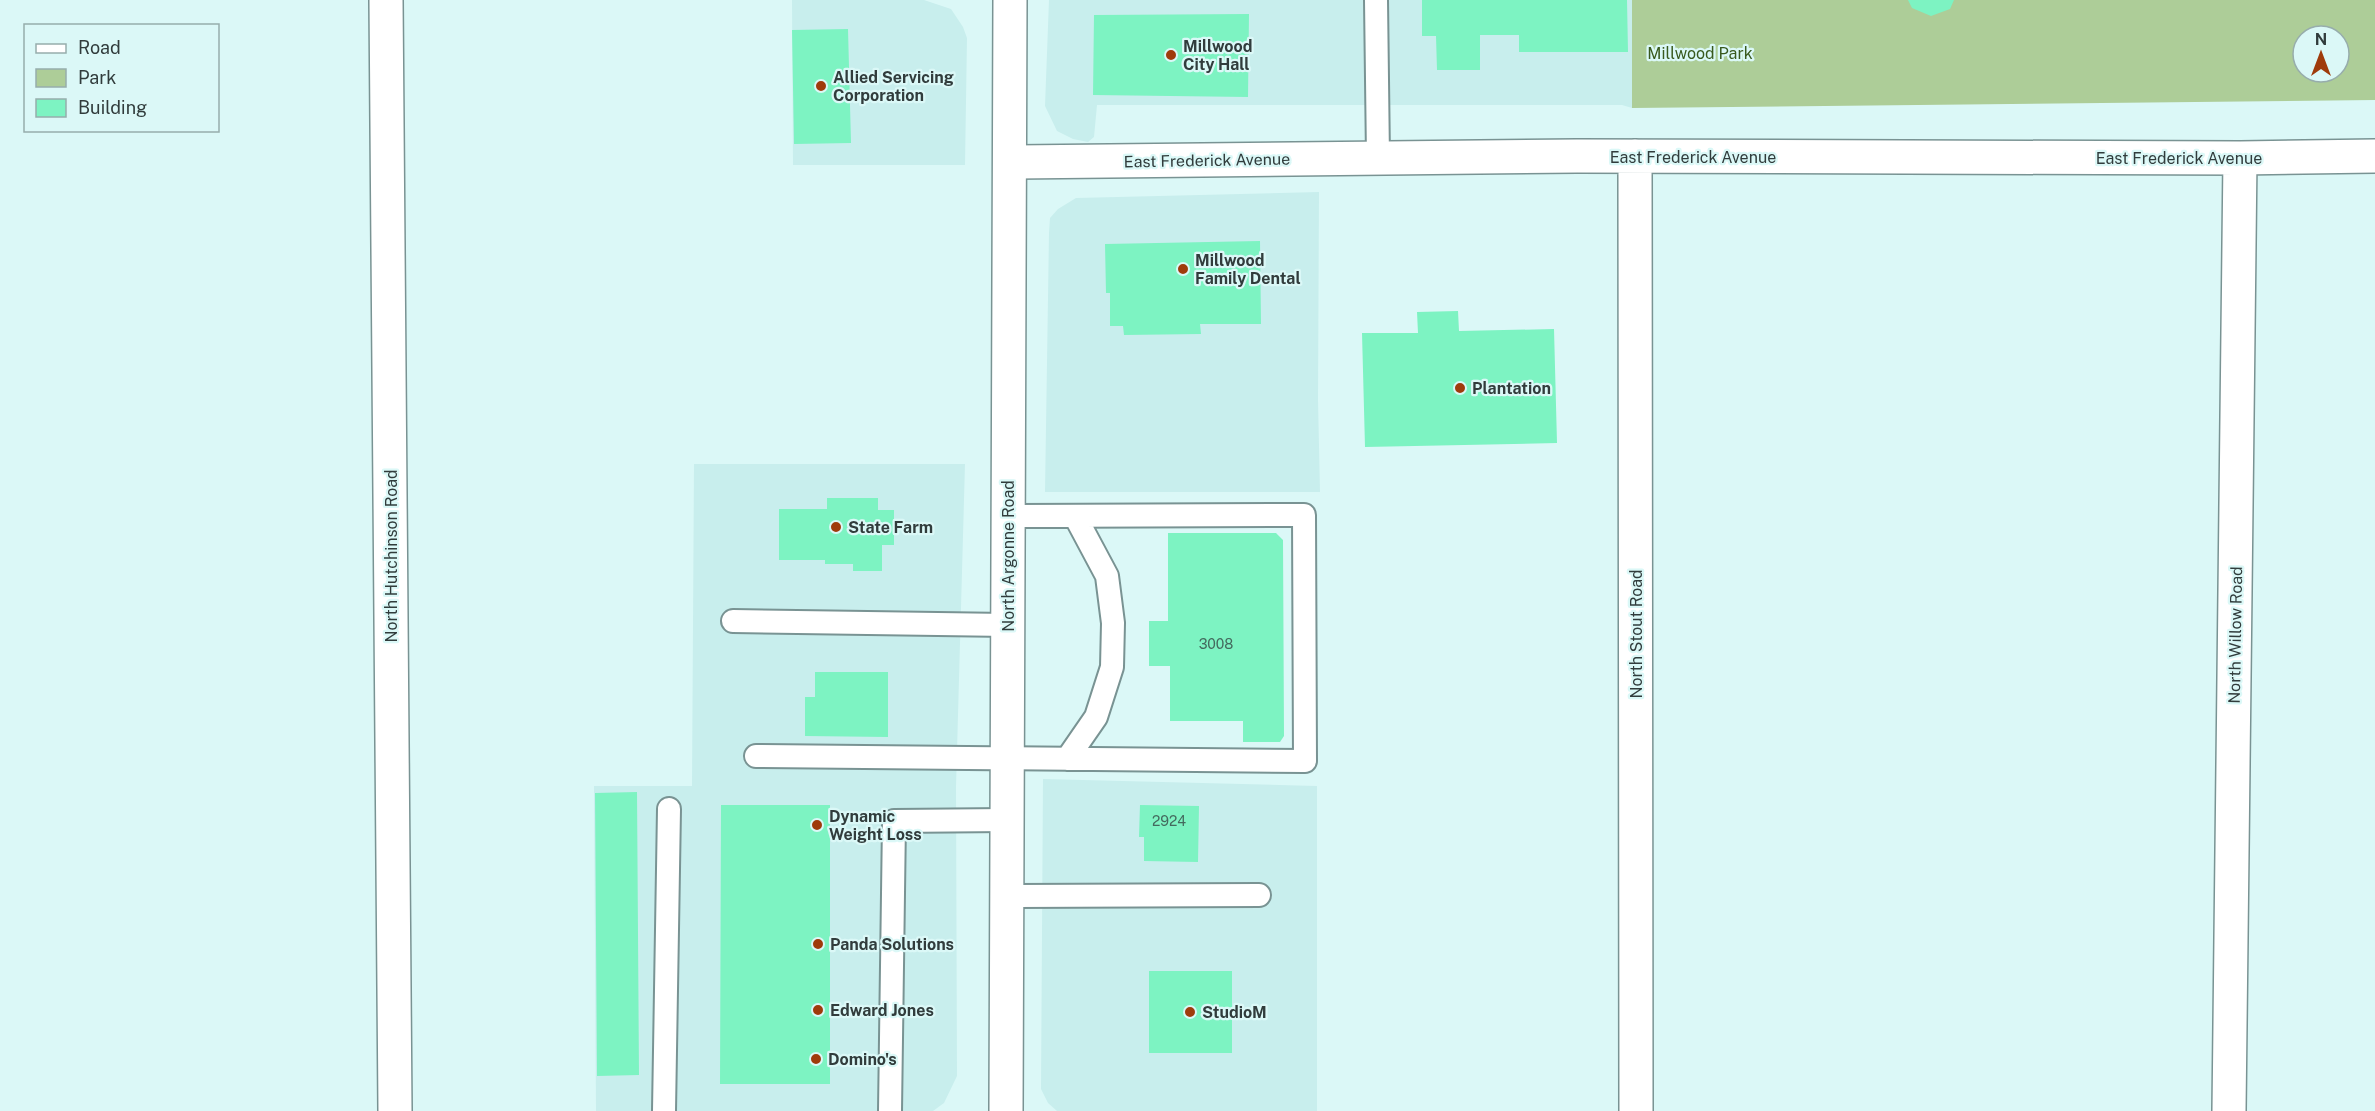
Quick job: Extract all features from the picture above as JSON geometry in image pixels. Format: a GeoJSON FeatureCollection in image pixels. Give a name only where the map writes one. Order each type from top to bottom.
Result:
{"type":"FeatureCollection","features":[{"type":"Feature","properties":{"kind":"street","name":"North Hutchinson Road"},"geometry":{"type":"LineString","coordinates":[[386,0],[395,1111]]}},
{"type":"Feature","properties":{"kind":"street","name":"North Argonne Road"},"geometry":{"type":"LineString","coordinates":[[1006,1111],[1010,0]]}},
{"type":"Feature","properties":{"kind":"street","name":"East Frederick Avenue"},"geometry":{"type":"LineString","coordinates":[[1010,162],[1635,156],[2240,159],[2375,156]]}},
{"type":"Feature","properties":{"kind":"street","name":"North Stout Road"},"geometry":{"type":"LineString","coordinates":[[1635,156],[1636,1111]]}},
{"type":"Feature","properties":{"kind":"street","name":"North Willow Road"},"geometry":{"type":"LineString","coordinates":[[2229,1111],[2240,159]]}},
{"type":"Feature","properties":{"kind":"lane"},"geometry":{"type":"LineString","coordinates":[[1376,0],[1378,159]]}},
{"type":"Feature","properties":{"kind":"lane"},"geometry":{"type":"LineString","coordinates":[[756,756],[1305,761],[1304,515],[1009,516]]}},
{"type":"Feature","properties":{"kind":"lane"},"geometry":{"type":"LineString","coordinates":[[1067,759],[1096,717],[1112,667],[1113,623],[1107,576],[1075,516]]}},
{"type":"Feature","properties":{"kind":"lane"},"geometry":{"type":"LineString","coordinates":[[733,621],[1008,626]]}},
{"type":"Feature","properties":{"kind":"lane"},"geometry":{"type":"LineString","coordinates":[[664,1111],[669,809]]}},
{"type":"Feature","properties":{"kind":"lane"},"geometry":{"type":"LineString","coordinates":[[890,1111],[894,821],[1007,820]]}},
{"type":"Feature","properties":{"kind":"lane"},"geometry":{"type":"LineString","coordinates":[[1007,896],[1259,895]]}},
{"type":"Feature","properties":{"kind":"shaded area"},"geometry":{"type":"Polygon","coordinates":[[[792,0],[924,0],[951,9],[963,27],[967,38],[965,165],[793,165],[792,0]]]}},
{"type":"Feature","properties":{"kind":"shaded area"},"geometry":{"type":"Polygon","coordinates":[[[1049,0],[1632,0],[1632,108],[1622,105],[1097,105],[1094,137],[1088,142],[1073,139],[1057,131],[1045,106],[1049,0]]]}},
{"type":"Feature","properties":{"kind":"shaded area"},"geometry":{"type":"Polygon","coordinates":[[[1319,192],[1320,492],[1045,492],[1049,233],[1050,218],[1058,209],[1076,198],[1319,192]]]}},
{"type":"Feature","properties":{"kind":"shaded area"},"geometry":{"type":"Polygon","coordinates":[[[694,464],[965,464],[956,787],[957,1076],[944,1103],[933,1111],[596,1111],[594,786],[692,786],[694,464]]]}},
{"type":"Feature","properties":{"kind":"shaded area"},"geometry":{"type":"Polygon","coordinates":[[[1043,779],[1317,786],[1317,1111],[1057,1111],[1048,1103],[1041,1089],[1043,779]]]}},
{"type":"Feature","properties":{"kind":"green space","name":"Millwood Park"},"geometry":{"type":"Polygon","coordinates":[[[1632,0],[2375,0],[2375,100],[1632,108],[1632,0]]]}},
{"type":"Feature","properties":{"kind":"building"},"geometry":{"type":"Polygon","coordinates":[[[1422,0],[1627,0],[1628,52],[1519,52],[1519,35],[1480,35],[1480,70],[1437,70],[1436,36],[1422,36],[1422,0]]]}},
{"type":"Feature","properties":{"kind":"building"},"geometry":{"type":"Polygon","coordinates":[[[1908,0],[1954,0],[1950,9],[1931,16],[1912,8],[1908,0]]]}},
{"type":"Feature","properties":{"kind":"building","name":"Millwood City Hall"},"geometry":{"type":"Polygon","coordinates":[[[1249,14],[1248,97],[1093,95],[1094,15],[1249,14]]]}},
{"type":"Feature","properties":{"kind":"building","name":"Allied Servicing Corporation"},"geometry":{"type":"Polygon","coordinates":[[[848,29],[851,143],[794,144],[792,30],[848,29]]]}},
{"type":"Feature","properties":{"kind":"building","name":"Millwood Family Dental"},"geometry":{"type":"Polygon","coordinates":[[[1260,241],[1261,324],[1200,324],[1201,334],[1124,335],[1123,326],[1110,326],[1110,293],[1106,293],[1105,244],[1260,241]]]}},
{"type":"Feature","properties":{"kind":"building","name":"Plantation"},"geometry":{"type":"Polygon","coordinates":[[[1458,311],[1459,331],[1554,329],[1557,443],[1365,447],[1362,333],[1418,333],[1417,312],[1458,311]]]}},
{"type":"Feature","properties":{"kind":"building","name":"State Farm"},"geometry":{"type":"Polygon","coordinates":[[[827,498],[878,498],[878,510],[894,510],[894,545],[882,545],[882,571],[853,571],[853,564],[825,564],[825,560],[779,560],[779,509],[827,509],[827,498]]]}},
{"type":"Feature","properties":{"kind":"building"},"geometry":{"type":"Polygon","coordinates":[[[1168,533],[1276,533],[1283,540],[1284,736],[1280,742],[1243,742],[1243,721],[1170,721],[1170,666],[1149,666],[1149,621],[1168,621],[1168,533]]]}},
{"type":"Feature","properties":{"kind":"building"},"geometry":{"type":"Polygon","coordinates":[[[815,672],[888,672],[888,737],[805,736],[805,697],[815,697],[815,672]]]}},
{"type":"Feature","properties":{"kind":"building"},"geometry":{"type":"Polygon","coordinates":[[[637,792],[639,1075],[597,1076],[595,793],[637,792]]]}},
{"type":"Feature","properties":{"kind":"building"},"geometry":{"type":"Polygon","coordinates":[[[721,805],[830,805],[830,1084],[720,1084],[721,805]]]}},
{"type":"Feature","properties":{"kind":"building"},"geometry":{"type":"Polygon","coordinates":[[[1140,805],[1199,806],[1198,862],[1144,861],[1144,837],[1139,837],[1140,805]]]}},
{"type":"Feature","properties":{"kind":"building","name":"StudioM"},"geometry":{"type":"Polygon","coordinates":[[[1149,971],[1232,971],[1232,1053],[1149,1053],[1149,971]]]}},
{"type":"Feature","properties":{"kind":"place","name":"Millwood City Hall"},"geometry":{"type":"Point","coordinates":[1171,55]}},
{"type":"Feature","properties":{"kind":"place","name":"Allied Servicing Corporation"},"geometry":{"type":"Point","coordinates":[821,86]}},
{"type":"Feature","properties":{"kind":"place","name":"Millwood Family Dental"},"geometry":{"type":"Point","coordinates":[1183,269]}},
{"type":"Feature","properties":{"kind":"place","name":"Plantation"},"geometry":{"type":"Point","coordinates":[1460,388]}},
{"type":"Feature","properties":{"kind":"place","name":"State Farm"},"geometry":{"type":"Point","coordinates":[836,527]}},
{"type":"Feature","properties":{"kind":"place","name":"Dynamic Weight Loss"},"geometry":{"type":"Point","coordinates":[817,825]}},
{"type":"Feature","properties":{"kind":"place","name":"Panda Solutions"},"geometry":{"type":"Point","coordinates":[818,944]}},
{"type":"Feature","properties":{"kind":"place","name":"Edward Jones"},"geometry":{"type":"Point","coordinates":[818,1010]}},
{"type":"Feature","properties":{"kind":"place","name":"StudioM"},"geometry":{"type":"Point","coordinates":[1190,1012]}},
{"type":"Feature","properties":{"kind":"place","name":"Domino's"},"geometry":{"type":"Point","coordinates":[816,1059]}}]}
